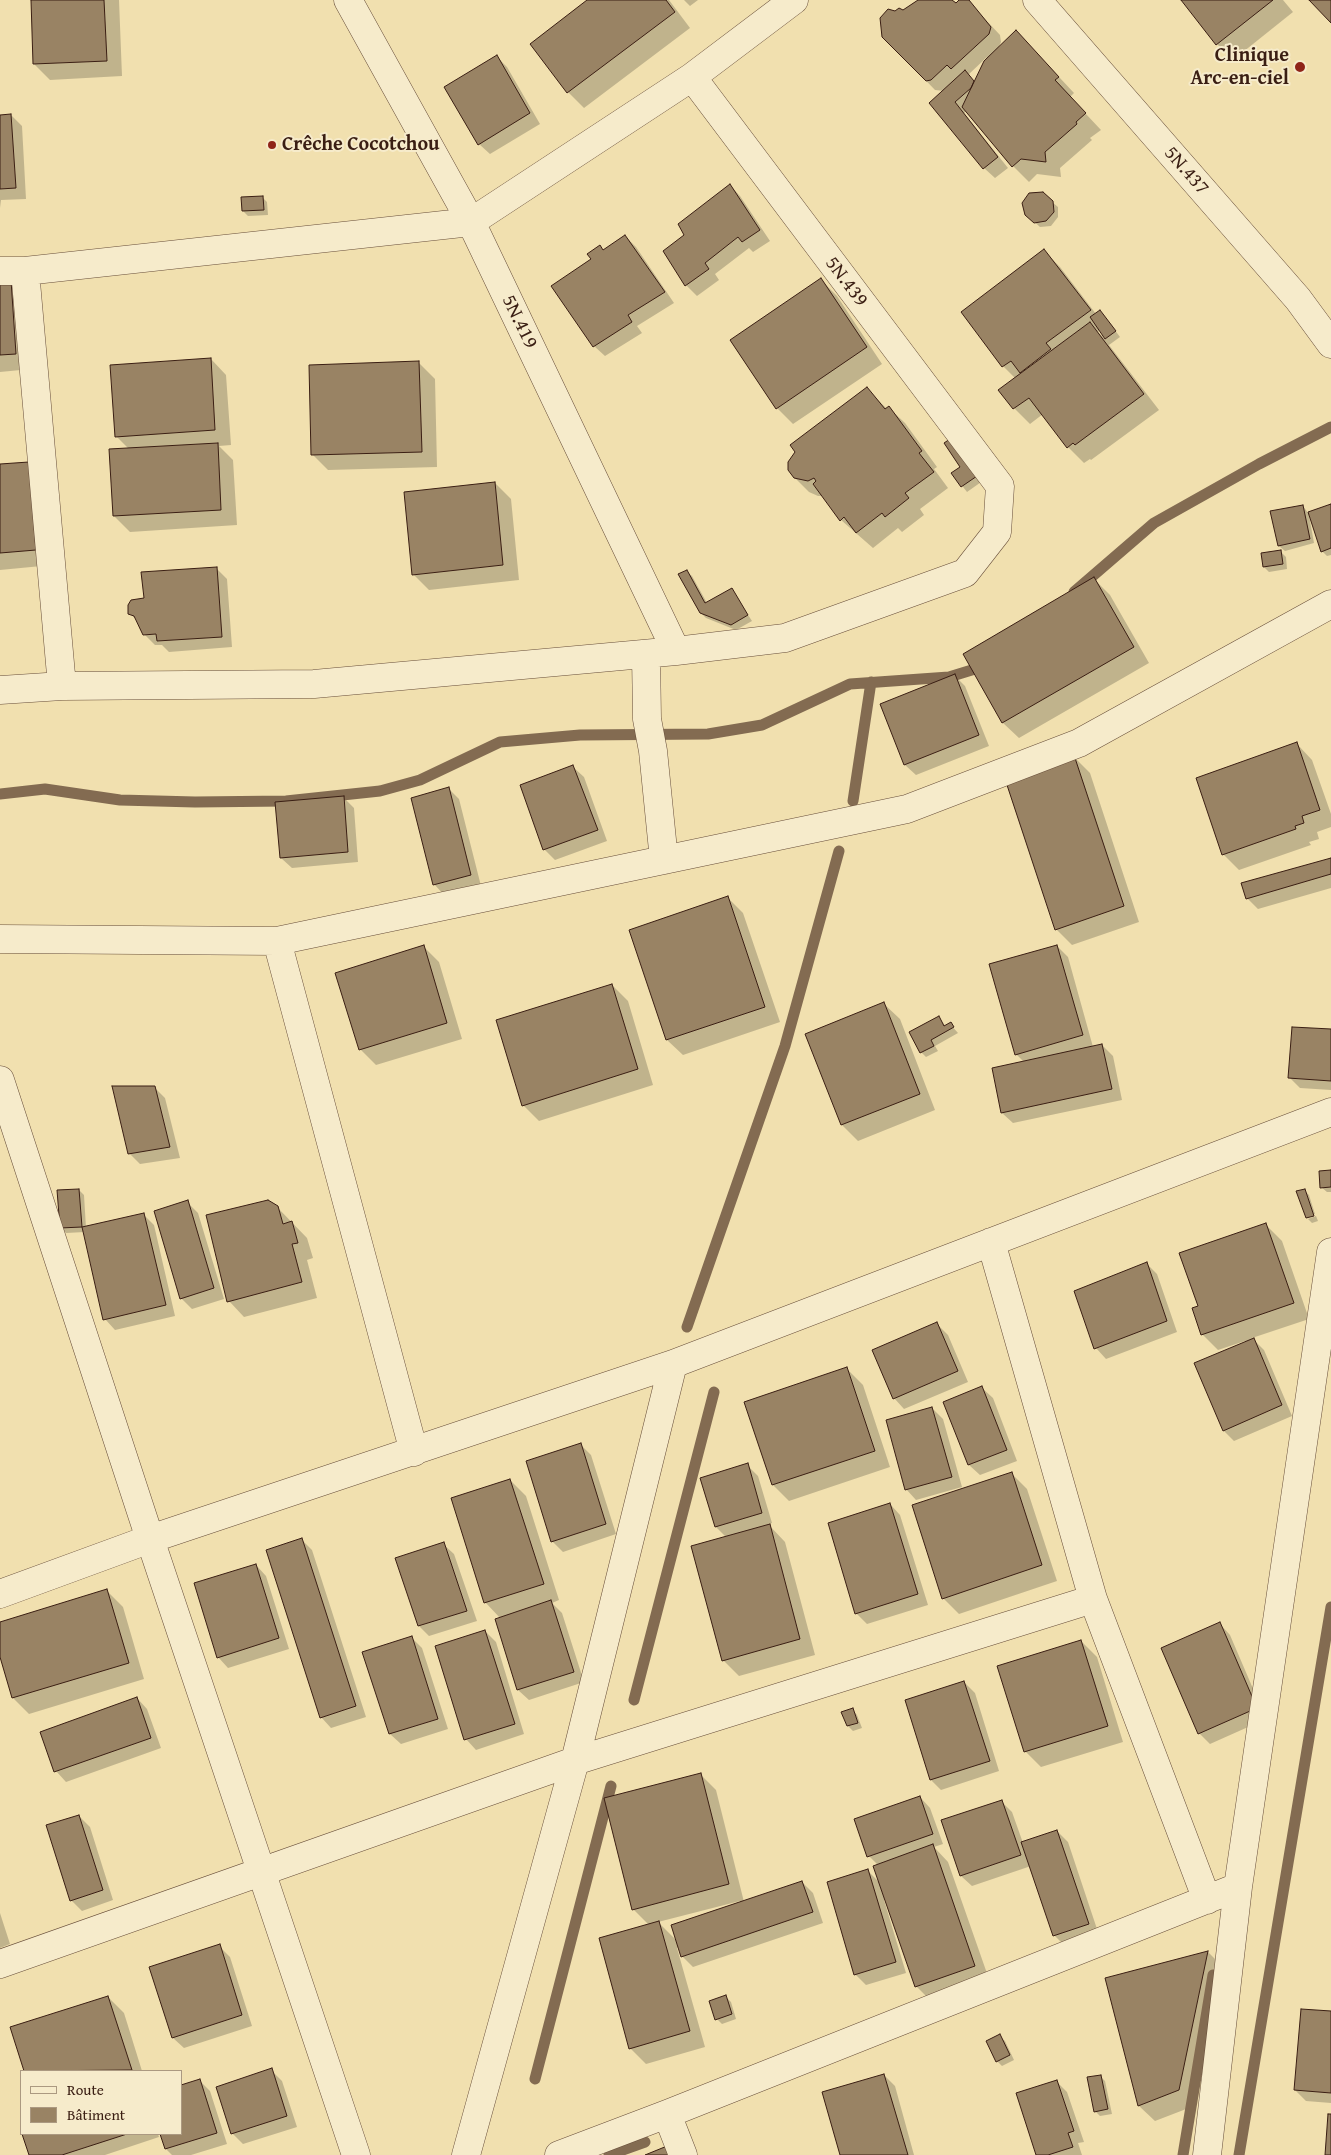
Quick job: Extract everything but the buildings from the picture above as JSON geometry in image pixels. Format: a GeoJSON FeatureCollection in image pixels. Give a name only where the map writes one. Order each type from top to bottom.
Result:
{"type":"FeatureCollection","features":[{"type":"Feature","properties":{"kind":"street","name":"5N.419"},"geometry":{"type":"LineString","coordinates":[[348,0],[471,222],[676,652]]}},
{"type":"Feature","properties":{"kind":"street"},"geometry":{"type":"LineString","coordinates":[[62,686],[12,271],[471,222],[692,77],[794,0]]}},
{"type":"Feature","properties":{"kind":"street","name":"5N.437"},"geometry":{"type":"LineString","coordinates":[[1037,0],[1298,299],[1331,344]]}},
{"type":"Feature","properties":{"kind":"street","name":"5N.439"},"geometry":{"type":"LineString","coordinates":[[676,652],[785,638],[965,574],[997,532],[1000,486],[692,77]]}},
{"type":"Feature","properties":{"kind":"street"},"geometry":{"type":"LineString","coordinates":[[0,939],[277,941],[907,809],[1079,743],[1331,604]]}},
{"type":"Feature","properties":{"kind":"street"},"geometry":{"type":"LineString","coordinates":[[0,690],[62,686],[314,684],[676,652]]}},
{"type":"Feature","properties":{"kind":"street"},"geometry":{"type":"LineString","coordinates":[[646,654],[647,719],[653,751],[664,860]]}},
{"type":"Feature","properties":{"kind":"street"},"geometry":{"type":"LineString","coordinates":[[277,941],[414,1452]]}},
{"type":"Feature","properties":{"kind":"street"},"geometry":{"type":"LineString","coordinates":[[0,1080],[150,1540],[356,2155]]}},
{"type":"Feature","properties":{"kind":"street"},"geometry":{"type":"LineString","coordinates":[[0,1594],[150,1540],[673,1364],[1331,1112]]}},
{"type":"Feature","properties":{"kind":"street"},"geometry":{"type":"LineString","coordinates":[[991,1242],[1093,1599],[1207,1900]]}},
{"type":"Feature","properties":{"kind":"street"},"geometry":{"type":"LineString","coordinates":[[1207,2155],[1238,1887],[1331,1252]]}},
{"type":"Feature","properties":{"kind":"street"},"geometry":{"type":"LineString","coordinates":[[466,2155],[574,1761],[673,1364]]}},
{"type":"Feature","properties":{"kind":"street"},"geometry":{"type":"LineString","coordinates":[[0,1964],[574,1761],[1093,1599]]}},
{"type":"Feature","properties":{"kind":"street"},"geometry":{"type":"LineString","coordinates":[[559,2155],[667,2114],[1238,1887]]}},
{"type":"Feature","properties":{"kind":"street"},"geometry":{"type":"LineString","coordinates":[[667,2114],[683,2155]]}},
{"type":"Feature","properties":{"kind":"waterway"},"geometry":{"type":"LineString","coordinates":[[1074,592],[1154,523],[1259,464],[1331,427]]}},
{"type":"Feature","properties":{"kind":"waterway"},"geometry":{"type":"LineString","coordinates":[[0,794],[45,789],[120,800],[195,802],[286,801],[380,791],[420,780],[500,742],[580,735],[708,734],[762,725],[850,684],[949,677],[975,669],[986,663]]}},
{"type":"Feature","properties":{"kind":"waterway"},"geometry":{"type":"LineString","coordinates":[[853,801],[871,682]]}},
{"type":"Feature","properties":{"kind":"waterway"},"geometry":{"type":"LineString","coordinates":[[687,1327],[785,1046],[839,851]]}},
{"type":"Feature","properties":{"kind":"waterway"},"geometry":{"type":"LineString","coordinates":[[634,1700],[714,1392]]}},
{"type":"Feature","properties":{"kind":"waterway"},"geometry":{"type":"LineString","coordinates":[[1239,2155],[1331,1607]]}},
{"type":"Feature","properties":{"kind":"waterway"},"geometry":{"type":"LineString","coordinates":[[535,2079],[611,1786]]}},
{"type":"Feature","properties":{"kind":"waterway"},"geometry":{"type":"LineString","coordinates":[[1183,2155],[1213,1975]]}},
{"type":"Feature","properties":{"kind":"waterway"},"geometry":{"type":"LineString","coordinates":[[609,2155],[645,2142]]}},
{"type":"Feature","properties":{"kind":"place","name":"Clinique Arc-en-ciel"},"geometry":{"type":"Point","coordinates":[1300,67]}},
{"type":"Feature","properties":{"kind":"place","name":"Crêche Cocotchou"},"geometry":{"type":"Point","coordinates":[272,145]}}]}
